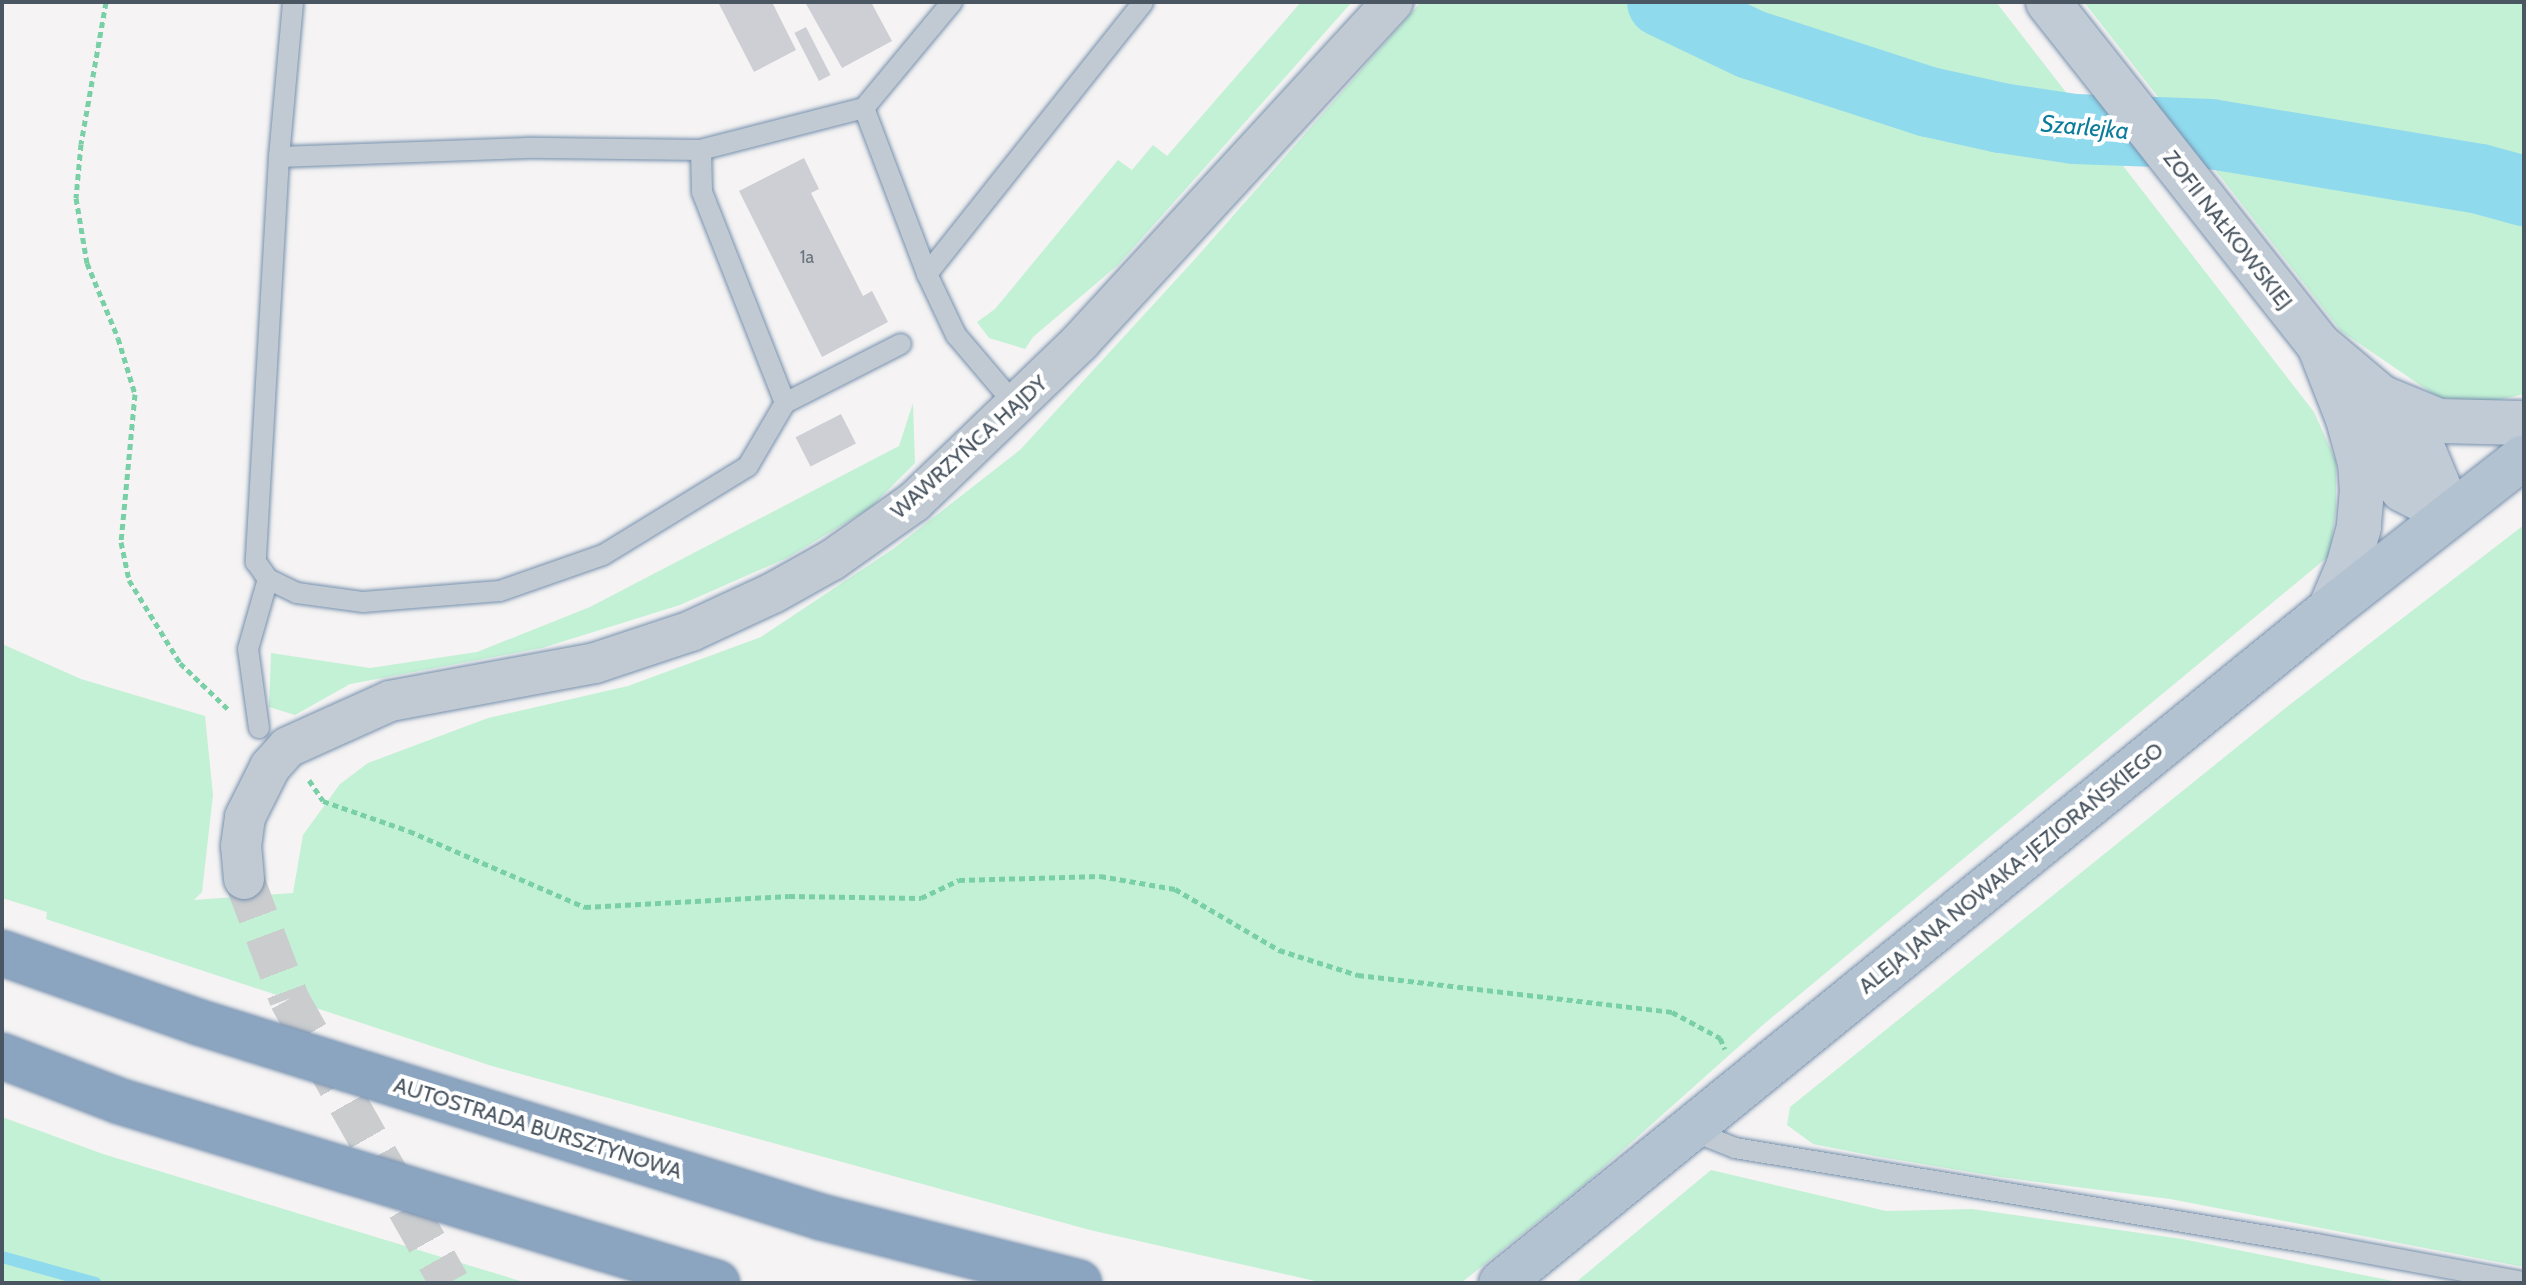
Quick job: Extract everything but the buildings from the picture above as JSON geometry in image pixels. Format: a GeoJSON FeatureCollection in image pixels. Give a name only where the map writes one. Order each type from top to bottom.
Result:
{"type":"FeatureCollection","features":[{"type":"Feature","properties":{"kind":"highway","name":"AUTOSTRADA BURSZTYNOWA"},"geometry":{"type":"LineString","coordinates":[[2,953],[198,1022],[821,1217],[1079,1283]]}},
{"type":"Feature","properties":{"kind":"highway"},"geometry":{"type":"LineString","coordinates":[[2,1056],[119,1101],[717,1283]]}},
{"type":"Feature","properties":{"kind":"main road","name":"ALEJA JANA NOWAKA-JEZIORAŃSKIEGO"},"geometry":{"type":"LineString","coordinates":[[1501,1283],[2330,609],[2524,457]]}},
{"type":"Feature","properties":{"kind":"street","name":"WAWRZYŃCA HAJDY"},"geometry":{"type":"LineString","coordinates":[[244,879],[241,846],[245,817],[270,767],[273,737],[390,701],[595,663],[691,631],[773,593],[832,560],[914,502],[1017,407],[1393,2]]}},
{"type":"Feature","properties":{"kind":"street","name":"ZOFII NAŁKOWSKIEJ"},"geometry":{"type":"LineString","coordinates":[[2058,14],[2365,408],[2423,449],[2450,514]]}},
{"type":"Feature","properties":{"kind":"street","name":"ZOFII NAŁKOWSKIEJ"},"geometry":{"type":"LineString","coordinates":[[2330,609],[2348,567],[2359,527],[2365,408]]}},
{"type":"Feature","properties":{"kind":"street"},"geometry":{"type":"LineString","coordinates":[[2365,408],[2439,421],[2524,423]]}},
{"type":"Feature","properties":{"kind":"lane"},"geometry":{"type":"LineString","coordinates":[[293,2],[279,157],[256,562],[268,579],[297,593],[363,602],[500,591],[603,555],[748,466],[785,403],[901,344]]}},
{"type":"Feature","properties":{"kind":"lane"},"geometry":{"type":"LineString","coordinates":[[279,157],[527,148],[701,150],[864,108],[952,2]]}},
{"type":"Feature","properties":{"kind":"lane"},"geometry":{"type":"LineString","coordinates":[[927,274],[1143,2]]}},
{"type":"Feature","properties":{"kind":"lane"},"geometry":{"type":"LineString","coordinates":[[864,108],[927,274],[956,335],[1017,407]]}},
{"type":"Feature","properties":{"kind":"lane"},"geometry":{"type":"LineString","coordinates":[[701,150],[702,192],[785,403]]}},
{"type":"Feature","properties":{"kind":"lane"},"geometry":{"type":"LineString","coordinates":[[268,579],[248,649],[273,737]]}},
{"type":"Feature","properties":{"kind":"lane"},"geometry":{"type":"LineString","coordinates":[[1690,1130],[1735,1148],[2316,1244],[2524,1282]]}},
{"type":"Feature","properties":{"kind":"path"},"geometry":{"type":"LineString","coordinates":[[106,2],[81,144],[76,198],[87,263],[118,338],[135,394],[121,542],[129,580],[180,663],[222,705],[273,737],[323,801],[409,831],[585,907],[789,896],[921,898],[959,880],[1100,876],[1175,889],[1279,950],[1358,975],[1672,1012],[1720,1038],[1743,1087]]}},
{"type":"Feature","properties":{"kind":"green space"},"geometry":{"type":"Polygon","coordinates":[[[1301,2],[1352,2],[1118,265],[1033,337],[1025,349],[989,338],[977,322],[995,309],[1118,160],[1132,170],[1153,145],[1167,156],[1301,2]]]}},
{"type":"Feature","properties":{"kind":"green space"},"geometry":{"type":"Polygon","coordinates":[[[1421,2],[1996,2],[2314,412],[2336,461],[2336,507],[2330,555],[1764,1024],[1586,1183],[1461,1283],[1324,1283],[1090,1230],[492,1066],[46,919],[47,912],[2,898],[2,644],[81,679],[205,716],[213,795],[202,892],[194,900],[293,893],[303,835],[340,784],[368,763],[488,718],[628,686],[761,637],[893,549],[1020,450],[1195,259],[1421,2]]]}},
{"type":"Feature","properties":{"kind":"green space"},"geometry":{"type":"Polygon","coordinates":[[[2084,2],[2524,2],[2524,394],[2495,401],[2439,398],[2341,331],[2084,2]]]}},
{"type":"Feature","properties":{"kind":"green space"},"geometry":{"type":"Polygon","coordinates":[[[913,403],[915,463],[870,508],[789,557],[680,605],[542,648],[350,684],[295,715],[269,707],[271,653],[370,668],[477,652],[590,607],[899,446],[913,403]]]}},
{"type":"Feature","properties":{"kind":"green space"},"geometry":{"type":"Polygon","coordinates":[[[2524,525],[2524,1267],[2170,1199],[2000,1177],[1874,1156],[1813,1144],[1787,1125],[1790,1107],[2288,706],[2524,525]]]}},
{"type":"Feature","properties":{"kind":"green space"},"geometry":{"type":"Polygon","coordinates":[[[2,1117],[103,1154],[527,1283],[2,1283],[2,1117]]]}},
{"type":"Feature","properties":{"kind":"green space"},"geometry":{"type":"Polygon","coordinates":[[[1711,1170],[1886,1211],[1972,1209],[2182,1239],[2403,1283],[1575,1283],[1711,1170]]]}},
{"type":"Feature","properties":{"kind":"waterway","name":"Szarlejka"},"geometry":{"type":"LineString","coordinates":[[1662,2],[1750,44],[1929,102],[2001,118],[2075,129],[2211,134],[2480,179],[2524,191]]}},
{"type":"Feature","properties":{"kind":"waterway"},"geometry":{"type":"LineString","coordinates":[[2,1257],[95,1283]]}},
{"type":"Feature","properties":{"kind":"tunnel"},"geometry":{"type":"LineString","coordinates":[[244,879],[289,999],[450,1283]]}}]}
